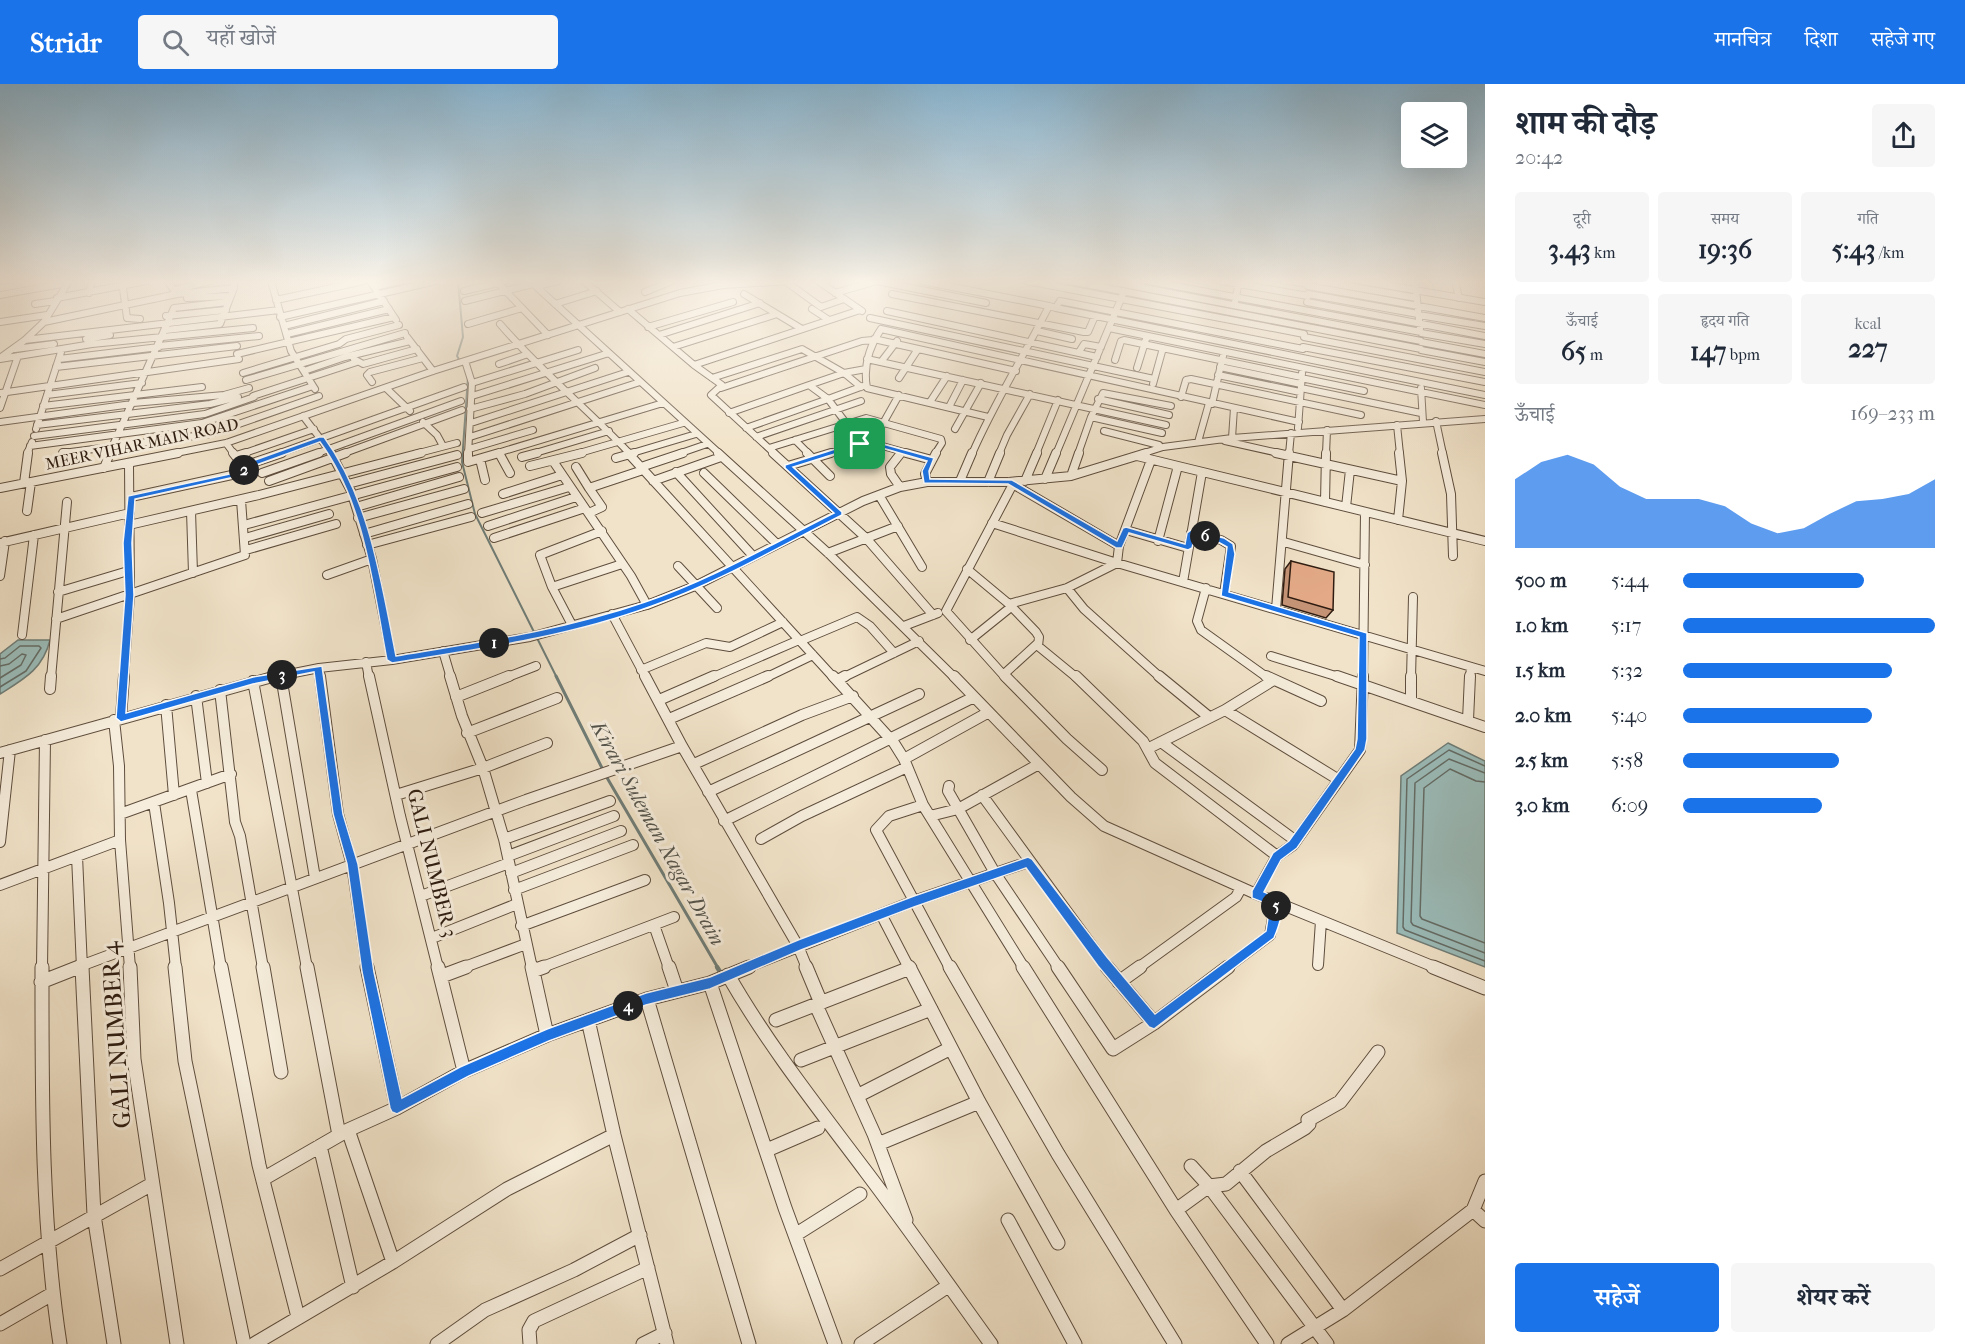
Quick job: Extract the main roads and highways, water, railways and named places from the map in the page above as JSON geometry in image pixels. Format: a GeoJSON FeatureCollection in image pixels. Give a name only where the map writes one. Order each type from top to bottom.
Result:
{"type":"FeatureCollection","features":[{"type":"Feature","properties":{"kind":"water"},"geometry":{"type":"Polygon","coordinates":[[[18,640],[50,640],[43,659],[37,666],[25,678],[0,694],[0,654],[18,640]]]}},
{"type":"Feature","properties":{"kind":"water"},"geometry":{"type":"Polygon","coordinates":[[[1448,743],[1485,761],[1485,967],[1397,933],[1401,776],[1448,743]]]}},
{"type":"Feature","properties":{"kind":"waterway","name":"Kirari Suleman Nagar Drain"},"geometry":{"type":"LineString","coordinates":[[460,361],[457,356],[462,340]]}},
{"type":"Feature","properties":{"kind":"waterway","name":"Kirari Suleman Nagar Drain"},"geometry":{"type":"LineString","coordinates":[[468,377],[462,462],[475,514],[603,770]]}},
{"type":"Feature","properties":{"kind":"waterway","name":"Kirari Suleman Nagar Drain"},"geometry":{"type":"LineString","coordinates":[[606,776],[718,968]]}},
{"type":"Feature","properties":{"kind":"waterway","name":"Kirari Suleman Nagar Drain"},"geometry":{"type":"LineString","coordinates":[[717,967],[722,975]]}}]}
